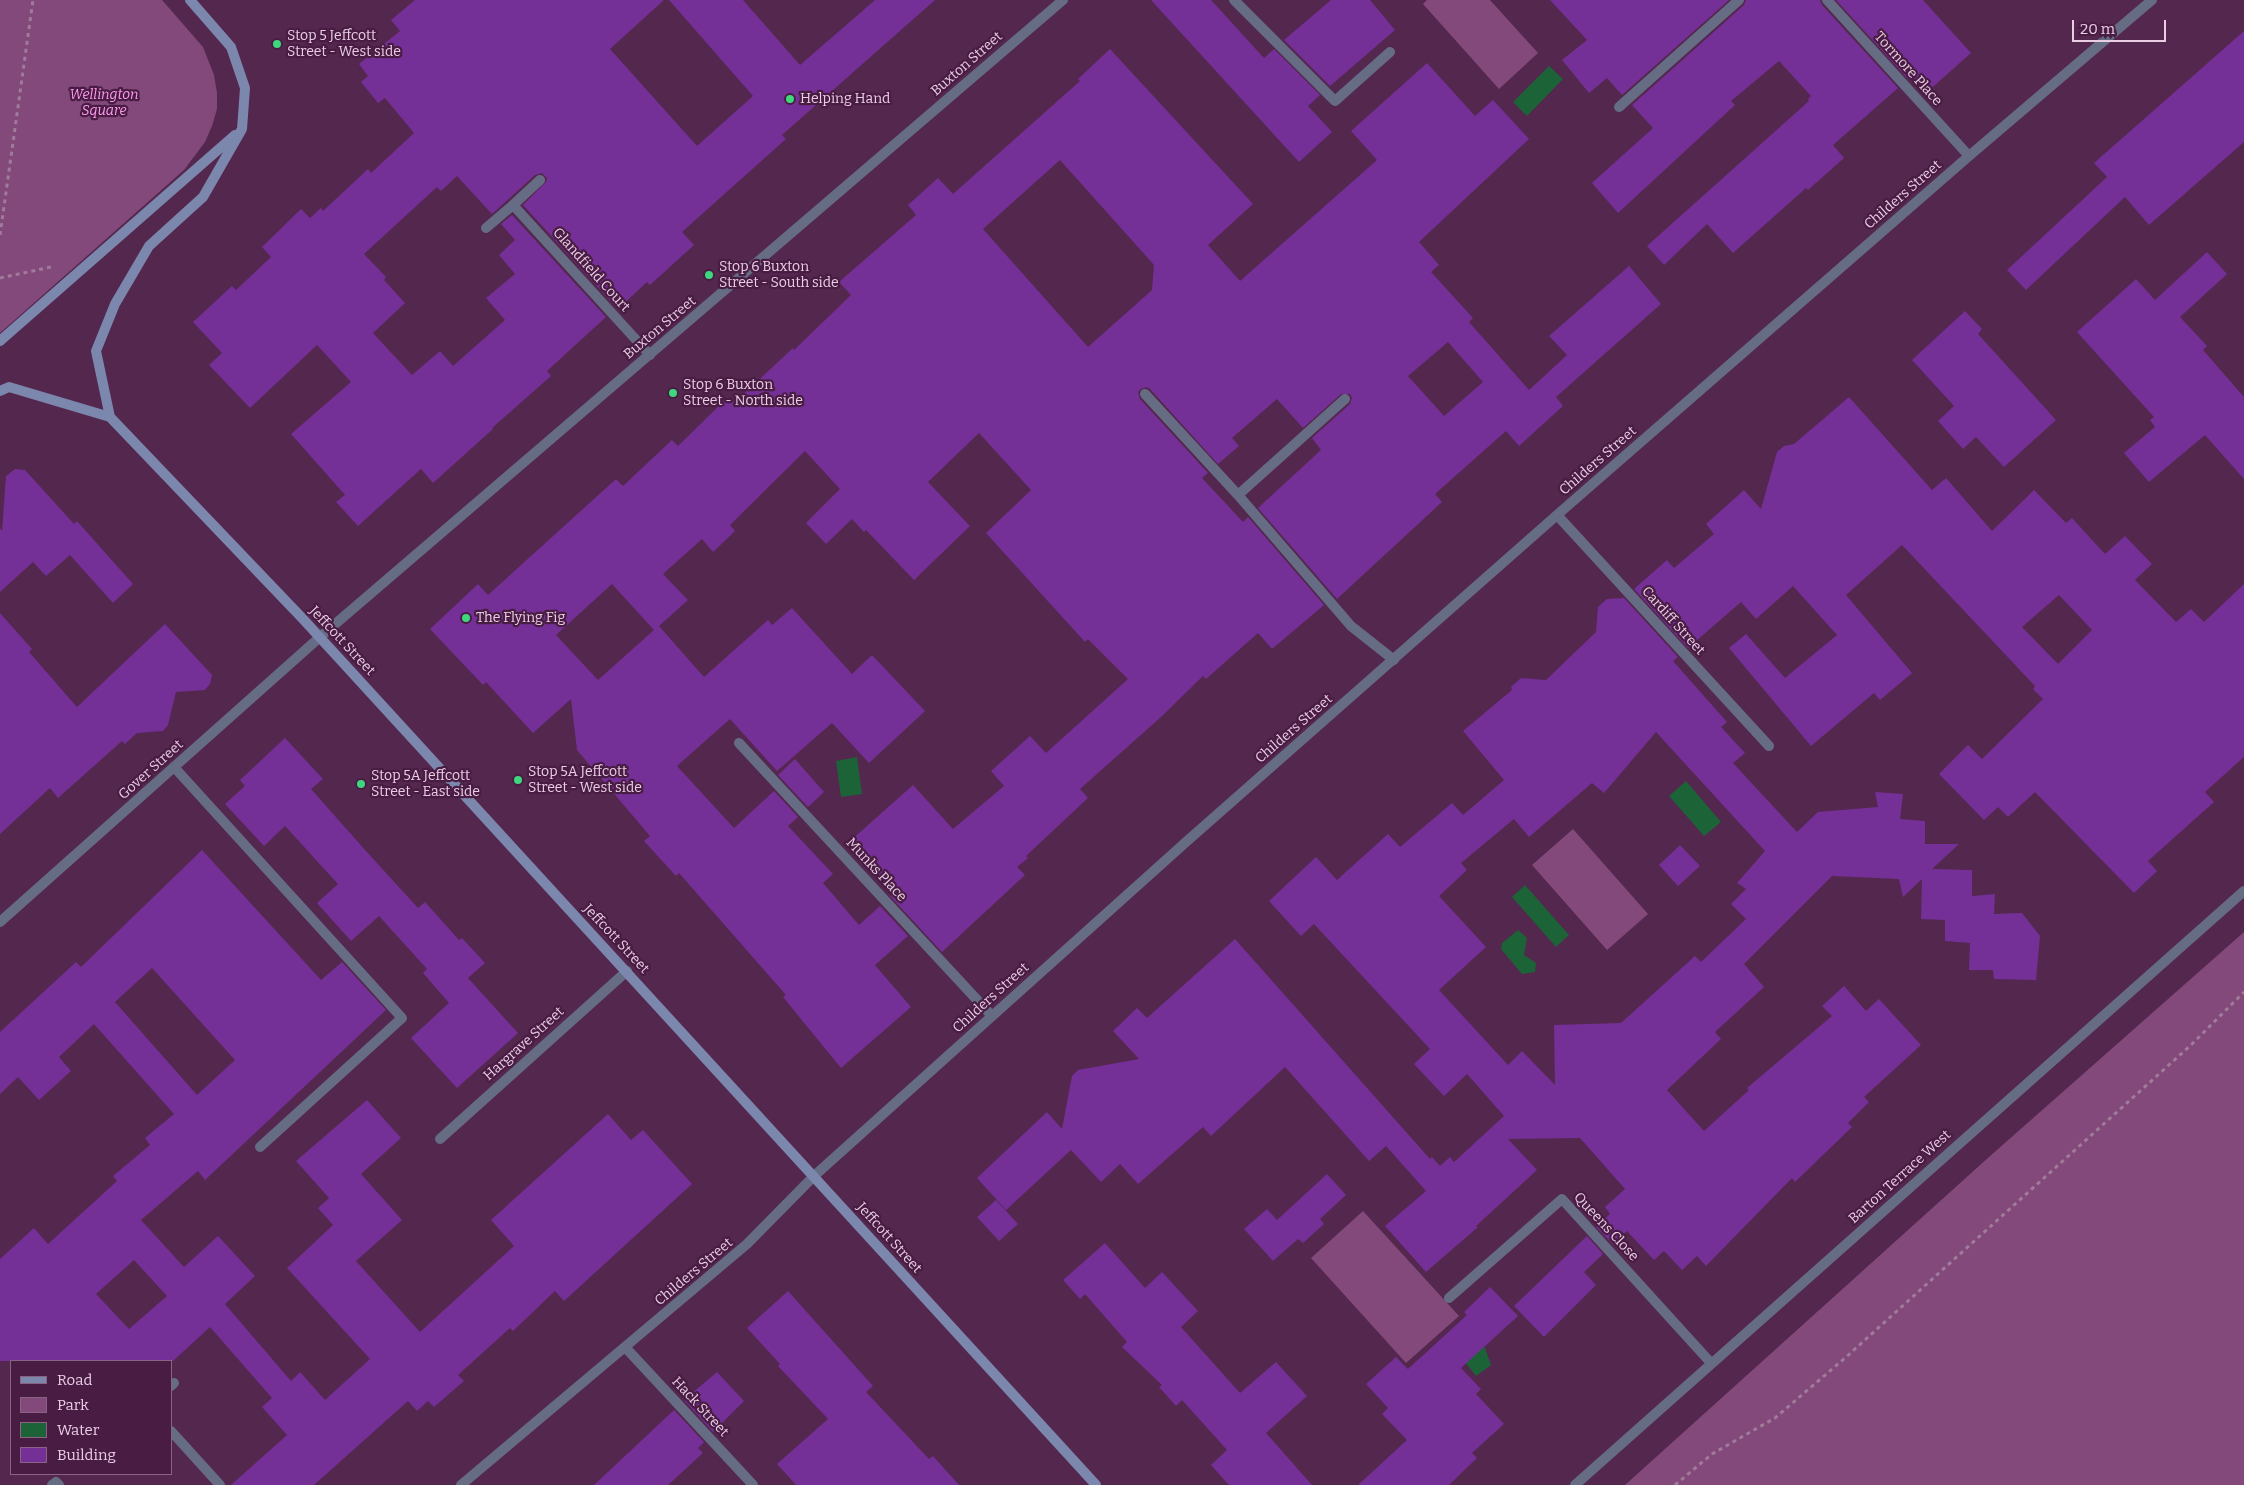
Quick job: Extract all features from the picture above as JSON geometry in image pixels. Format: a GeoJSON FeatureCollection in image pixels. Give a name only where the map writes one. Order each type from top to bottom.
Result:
{"type":"FeatureCollection","features":[{"type":"Feature","properties":{"kind":"main road"},"geometry":{"type":"LineString","coordinates":[[0,391],[9,387],[110,416],[96,351],[115,304],[149,246],[204,197],[242,130],[245,88],[231,48],[190,0]]}},
{"type":"Feature","properties":{"kind":"main road"},"geometry":{"type":"LineString","coordinates":[[0,340],[242,130]]}},
{"type":"Feature","properties":{"kind":"main road","name":"Jeffcott Street"},"geometry":{"type":"LineString","coordinates":[[110,416],[320,637],[1096,1485]]}},
{"type":"Feature","properties":{"kind":"street","name":"Buxton Street"},"geometry":{"type":"LineString","coordinates":[[320,637],[1063,0]]}},
{"type":"Feature","properties":{"kind":"street"},"geometry":{"type":"LineString","coordinates":[[1234,0],[1335,102],[1390,52]]}},
{"type":"Feature","properties":{"kind":"street"},"geometry":{"type":"LineString","coordinates":[[1619,107],[1739,0]]}},
{"type":"Feature","properties":{"kind":"street","name":"Tormore Place"},"geometry":{"type":"LineString","coordinates":[[1827,0],[1969,156]]}},
{"type":"Feature","properties":{"kind":"street","name":"Childers Street"},"geometry":{"type":"LineString","coordinates":[[465,1484],[748,1244],[814,1176],[1556,515],[1969,156],[2152,0]]}},
{"type":"Feature","properties":{"kind":"street"},"geometry":{"type":"LineString","coordinates":[[486,228],[540,180]]}},
{"type":"Feature","properties":{"kind":"street","name":"Glandfield Court"},"geometry":{"type":"LineString","coordinates":[[512,205],[650,355]]}},
{"type":"Feature","properties":{"kind":"street"},"geometry":{"type":"LineString","coordinates":[[1145,394],[1238,495],[1352,626],[1394,660]]}},
{"type":"Feature","properties":{"kind":"street"},"geometry":{"type":"LineString","coordinates":[[1238,495],[1345,399]]}},
{"type":"Feature","properties":{"kind":"street","name":"Cardiff Street"},"geometry":{"type":"LineString","coordinates":[[1556,515],[1769,746]]}},
{"type":"Feature","properties":{"kind":"street","name":"Gover Street"},"geometry":{"type":"LineString","coordinates":[[0,922],[320,637]]}},
{"type":"Feature","properties":{"kind":"street","name":"Munks Place"},"geometry":{"type":"LineString","coordinates":[[740,743],[992,1016]]}},
{"type":"Feature","properties":{"kind":"street"},"geometry":{"type":"LineString","coordinates":[[174,767],[402,1018],[260,1147]]}},
{"type":"Feature","properties":{"kind":"street","name":"Barton Terrace West"},"geometry":{"type":"LineString","coordinates":[[1575,1485],[2244,891]]}},
{"type":"Feature","properties":{"kind":"street","name":"Hargrave Street"},"geometry":{"type":"LineString","coordinates":[[440,1139],[627,971]]}},
{"type":"Feature","properties":{"kind":"street","name":"Queens Close"},"geometry":{"type":"LineString","coordinates":[[1449,1298],[1562,1199],[1711,1364]]}},
{"type":"Feature","properties":{"kind":"street","name":"Hack Street"},"geometry":{"type":"LineString","coordinates":[[625,1348],[753,1485]]}},
{"type":"Feature","properties":{"kind":"street"},"geometry":{"type":"LineString","coordinates":[[172,1432],[220,1485]]}},
{"type":"Feature","properties":{"kind":"street"},"geometry":{"type":"LineString","coordinates":[[52,1485],[56,1482],[59,1485]]}},
{"type":"Feature","properties":{"kind":"path"},"geometry":{"type":"LineString","coordinates":[[0,235],[33,0]]}},
{"type":"Feature","properties":{"kind":"path"},"geometry":{"type":"LineString","coordinates":[[0,278],[58,265],[74,276]]}},
{"type":"Feature","properties":{"kind":"path"},"geometry":{"type":"LineString","coordinates":[[1675,1485],[1712,1454],[1775,1418],[1845,1358],[2190,1045],[2244,992]]}},
{"type":"Feature","properties":{"kind":"green space","name":"Wellington Square"},"geometry":{"type":"Polygon","coordinates":[[[0,0],[162,0],[203,47],[214,75],[217,109],[205,142],[184,170],[0,333],[0,0]]]}},
{"type":"Feature","properties":{"kind":"green space"},"geometry":{"type":"Polygon","coordinates":[[[1427,0],[1490,0],[1538,53],[1499,89],[1423,4],[1427,0]]]}},
{"type":"Feature","properties":{"kind":"green space"},"geometry":{"type":"Polygon","coordinates":[[[1573,829],[1648,914],[1607,950],[1532,865],[1573,829]]]}},
{"type":"Feature","properties":{"kind":"green space"},"geometry":{"type":"Polygon","coordinates":[[[2244,932],[2244,1485],[1625,1485],[1989,1157],[2244,932]]]}},
{"type":"Feature","properties":{"kind":"green space"},"geometry":{"type":"Polygon","coordinates":[[[1363,1211],[1459,1316],[1406,1363],[1311,1258],[1363,1211]]]}},
{"type":"Feature","properties":{"kind":"water"},"geometry":{"type":"Polygon","coordinates":[[[1549,66],[1563,79],[1527,116],[1513,102],[1549,66]]]}},
{"type":"Feature","properties":{"kind":"water"},"geometry":{"type":"Polygon","coordinates":[[[857,757],[862,794],[841,797],[836,761],[857,757]]]}},
{"type":"Feature","properties":{"kind":"water"},"geometry":{"type":"Polygon","coordinates":[[[1686,781],[1721,822],[1704,836],[1669,796],[1686,781]]]}},
{"type":"Feature","properties":{"kind":"water"},"geometry":{"type":"Polygon","coordinates":[[[1525,885],[1569,935],[1556,947],[1512,897],[1525,885]]]}},
{"type":"Feature","properties":{"kind":"water"},"geometry":{"type":"Polygon","coordinates":[[[1518,930],[1527,938],[1524,955],[1536,963],[1535,972],[1522,974],[1501,949],[1502,943],[1518,930]]]}},
{"type":"Feature","properties":{"kind":"water"},"geometry":{"type":"Polygon","coordinates":[[[1464,1325],[1485,1348],[1491,1365],[1476,1376],[1448,1340],[1464,1325]]]}},
{"type":"Feature","properties":{"kind":"building"},"geometry":{"type":"Polygon","coordinates":[[[415,0],[664,0],[610,49],[697,146],[753,96],[669,0],[743,0],[800,65],[875,0],[935,0],[782,135],[786,139],[682,232],[694,245],[650,285],[647,282],[618,309],[523,205],[546,182],[547,178],[542,173],[535,175],[492,214],[457,176],[441,191],[437,187],[364,254],[386,277],[384,280],[405,303],[373,333],[412,375],[440,351],[453,366],[505,320],[486,298],[515,274],[499,255],[515,240],[501,224],[512,215],[606,317],[547,371],[551,376],[433,483],[421,469],[358,526],[336,502],[345,495],[291,434],[351,382],[317,345],[250,408],[209,365],[222,353],[193,322],[232,286],[236,290],[271,257],[262,247],[301,209],[310,218],[321,208],[323,211],[368,169],[371,173],[414,133],[385,98],[378,103],[361,82],[368,76],[359,64],[400,31],[391,20],[415,0]]]}},
{"type":"Feature","properties":{"kind":"building"},"geometry":{"type":"Polygon","coordinates":[[[1151,0],[1211,0],[1264,58],[1274,49],[1320,95],[1308,106],[1332,132],[1299,162],[1151,0]]]}},
{"type":"Feature","properties":{"kind":"building"},"geometry":{"type":"Polygon","coordinates":[[[1331,0],[1370,0],[1395,30],[1330,86],[1284,40],[1331,0]]]}},
{"type":"Feature","properties":{"kind":"building"},"geometry":{"type":"Polygon","coordinates":[[[1550,0],[1729,0],[1622,95],[1607,78],[1589,93],[1562,60],[1587,40],[1550,0]]]}},
{"type":"Feature","properties":{"kind":"building"},"geometry":{"type":"Polygon","coordinates":[[[1746,0],[1820,0],[1822,5],[1898,88],[1833,145],[1844,158],[1808,190],[1806,188],[1733,253],[1707,224],[1664,265],[1647,246],[1809,101],[1808,99],[1811,96],[1779,61],[1731,101],[1735,105],[1618,213],[1592,183],[1653,128],[1632,105],[1744,5],[1746,0]]]}},
{"type":"Feature","properties":{"kind":"building"},"geometry":{"type":"Polygon","coordinates":[[[1836,0],[1923,0],[1971,53],[1926,93],[1911,76],[1908,79],[1836,0]]]}},
{"type":"Feature","properties":{"kind":"building"},"geometry":{"type":"Polygon","coordinates":[[[2244,31],[2244,142],[2149,225],[2125,197],[2026,290],[2007,270],[2107,177],[2094,163],[2244,31]]]}},
{"type":"Feature","properties":{"kind":"building"},"geometry":{"type":"Polygon","coordinates":[[[1110,49],[1253,204],[1208,245],[1240,281],[1377,160],[1351,131],[1427,63],[1475,116],[1493,100],[1529,139],[1419,242],[1439,265],[1431,272],[1473,318],[1469,322],[1529,390],[1567,355],[1549,336],[1629,266],[1661,304],[1556,397],[1563,406],[1519,446],[1506,431],[1435,494],[1442,502],[1337,599],[1258,508],[1321,450],[1312,438],[1350,404],[1352,398],[1350,394],[1341,394],[1303,428],[1277,399],[1232,438],[1239,446],[1218,464],[1150,389],[1147,387],[1141,389],[1138,392],[1140,399],[1208,473],[1202,478],[1243,522],[1248,517],[1324,605],[1272,649],[1258,633],[1206,679],[1203,676],[1161,717],[1080,789],[1088,798],[1026,856],[1028,858],[1017,867],[1025,875],[942,952],[890,896],[895,892],[849,842],[913,785],[953,829],[1004,786],[991,771],[1030,736],[1046,753],[1128,679],[1088,639],[1085,642],[986,533],[1031,490],[979,433],[928,482],[970,526],[914,580],[866,530],[864,532],[852,519],[826,544],[806,523],[840,489],[805,451],[730,525],[735,531],[713,552],[702,539],[663,574],[688,600],[659,626],[704,677],[768,620],[772,625],[792,608],[852,674],[872,655],[925,711],[869,763],[832,723],[777,771],[730,719],[677,766],[734,828],[774,791],[798,817],[788,826],[833,874],[823,883],[859,925],[880,906],[908,936],[875,965],[911,1007],[841,1068],[783,997],[786,995],[679,873],[676,876],[644,841],[650,836],[577,750],[571,699],[533,733],[486,682],[483,685],[430,629],[478,584],[488,595],[616,479],[623,486],[672,440],[678,446],[728,397],[734,403],[793,348],[794,350],[851,295],[839,282],[916,215],[908,205],[938,178],[953,194],[1080,81],[1078,79],[1110,49]],[[1060,160],[983,229],[1088,347],[1152,290],[1154,265],[1060,160]],[[1448,342],[1408,376],[1444,416],[1483,382],[1448,342]],[[612,584],[556,635],[598,680],[654,630],[612,584]]]}},
{"type":"Feature","properties":{"kind":"building"},"geometry":{"type":"Polygon","coordinates":[[[2207,252],[2227,274],[2180,317],[2207,346],[2203,350],[2244,397],[2244,479],[2205,435],[2149,482],[2124,453],[2155,427],[2150,420],[2154,417],[2077,332],[2136,279],[2155,300],[2207,252]]]}},
{"type":"Feature","properties":{"kind":"building"},"geometry":{"type":"Polygon","coordinates":[[[1965,311],[1982,329],[1978,334],[2056,420],[2004,467],[1976,437],[1963,449],[1938,421],[1954,406],[1912,360],[1965,311]]]}},
{"type":"Feature","properties":{"kind":"building"},"geometry":{"type":"Polygon","coordinates":[[[1849,397],[1932,490],[1946,478],[1992,531],[2034,490],[2066,523],[2072,518],[2105,554],[2125,536],[2152,564],[2135,580],[2176,622],[2191,609],[2204,622],[2244,584],[2244,757],[2205,792],[2214,802],[2148,861],[2157,871],[2134,893],[2035,792],[2008,817],[1998,807],[1984,820],[1939,774],[1968,745],[1982,759],[2043,699],[2033,689],[2035,686],[1902,545],[1846,595],[1912,673],[1880,700],[1874,693],[1811,746],[1729,648],[1746,634],[1785,678],[1837,635],[1793,586],[1756,619],[1741,602],[1688,648],[1634,589],[1667,560],[1674,568],[1714,534],[1706,524],[1744,490],[1761,509],[1777,452],[1784,446],[1794,444],[1849,397]],[[2059,595],[2022,627],[2058,664],[2092,630],[2059,595]]]}},
{"type":"Feature","properties":{"kind":"building"},"geometry":{"type":"Polygon","coordinates":[[[15,469],[25,470],[74,524],[77,521],[133,584],[113,603],[70,555],[46,576],[33,562],[0,592],[0,528],[2,531],[6,476],[15,469]]]}},
{"type":"Feature","properties":{"kind":"building"},"geometry":{"type":"Polygon","coordinates":[[[1624,598],[1678,657],[1673,661],[1727,722],[1721,727],[1745,753],[1733,763],[1797,832],[1818,812],[1878,807],[1875,792],[1903,794],[1900,819],[1925,821],[1925,844],[1959,844],[1932,869],[1972,870],[1972,896],[1995,894],[1994,914],[2022,913],[2040,936],[2036,980],[1994,979],[1993,970],[1969,970],[1970,943],[1945,941],[1945,920],[1921,919],[1922,879],[1903,897],[1899,879],[1832,876],[1744,964],[1764,987],[1715,1032],[1721,1039],[1667,1090],[1704,1131],[1749,1090],[1747,1088],[1832,1016],[1822,1006],[1844,986],[1866,1011],[1879,999],[1921,1045],[1864,1097],[1869,1102],[1848,1123],[1852,1127],[1795,1182],[1792,1178],[1706,1266],[1697,1256],[1682,1270],[1664,1251],[1654,1260],[1627,1231],[1613,1244],[1596,1227],[1610,1214],[1605,1207],[1625,1189],[1580,1138],[1508,1139],[1537,1170],[1476,1226],[1478,1227],[1426,1272],[1385,1226],[1426,1191],[1386,1146],[1369,1161],[1285,1067],[1211,1136],[1203,1127],[1138,1184],[1120,1164],[1101,1182],[1071,1150],[1006,1210],[977,1178],[1047,1112],[1062,1129],[1072,1076],[1078,1070],[1139,1059],[1113,1031],[1137,1008],[1147,1018],[1235,939],[1430,1159],[1432,1157],[1440,1166],[1450,1157],[1454,1162],[1504,1116],[1467,1074],[1444,1096],[1414,1064],[1430,1049],[1314,924],[1301,936],[1269,901],[1316,857],[1337,880],[1388,834],[1400,847],[1452,803],[1463,815],[1504,780],[1463,731],[1512,690],[1511,687],[1521,678],[1546,680],[1596,632],[1598,607],[1607,599],[1624,598]],[[1656,732],[1604,793],[1592,783],[1529,837],[1514,819],[1461,863],[1467,870],[1439,896],[1486,947],[1439,990],[1508,1065],[1522,1051],[1555,1085],[1554,1025],[1621,1023],[1695,956],[1701,962],[1746,919],[1731,904],[1746,889],[1737,883],[1765,851],[1656,732]]]}},
{"type":"Feature","properties":{"kind":"building"},"geometry":{"type":"Polygon","coordinates":[[[0,613],[32,649],[29,652],[77,707],[165,624],[212,675],[210,684],[205,690],[176,692],[168,725],[163,731],[137,733],[125,744],[122,741],[58,798],[50,788],[0,834],[0,613]]]}},
{"type":"Feature","properties":{"kind":"building"},"geometry":{"type":"Polygon","coordinates":[[[285,738],[323,779],[311,789],[366,851],[418,908],[425,902],[459,940],[462,938],[485,963],[468,978],[518,1033],[457,1088],[411,1038],[449,1003],[423,973],[427,969],[379,916],[351,941],[317,903],[338,884],[285,826],[264,846],[225,804],[245,786],[240,780],[285,738]]]}},
{"type":"Feature","properties":{"kind":"building"},"geometry":{"type":"Polygon","coordinates":[[[795,759],[824,792],[808,807],[778,775],[795,759]]]}},
{"type":"Feature","properties":{"kind":"building"},"geometry":{"type":"Polygon","coordinates":[[[1680,845],[1700,866],[1678,886],[1659,865],[1680,845]]]}},
{"type":"Feature","properties":{"kind":"building"},"geometry":{"type":"Polygon","coordinates":[[[202,850],[321,980],[342,962],[386,1010],[205,1180],[198,1171],[141,1220],[184,1267],[218,1236],[255,1276],[225,1304],[291,1381],[300,1372],[325,1400],[370,1359],[287,1268],[333,1225],[318,1208],[329,1198],[296,1161],[367,1100],[401,1138],[361,1174],[402,1220],[356,1261],[420,1332],[514,1246],[491,1220],[608,1114],[631,1140],[643,1130],[692,1184],[564,1301],[555,1291],[513,1331],[510,1328],[458,1375],[464,1381],[434,1407],[428,1401],[417,1411],[408,1401],[314,1485],[231,1485],[287,1435],[262,1407],[272,1398],[210,1327],[173,1361],[0,1361],[0,1259],[34,1228],[48,1244],[117,1181],[113,1176],[150,1145],[145,1138],[174,1114],[94,1024],[59,1057],[71,1071],[39,1100],[18,1077],[0,1094],[0,1032],[76,962],[81,967],[202,850]],[[152,968],[115,1002],[197,1095],[235,1060],[152,968]],[[134,1260],[96,1294],[129,1329],[167,1296],[134,1260]]]}},
{"type":"Feature","properties":{"kind":"building"},"geometry":{"type":"Polygon","coordinates":[[[1327,1174],[1346,1195],[1320,1219],[1324,1224],[1303,1243],[1298,1239],[1273,1261],[1244,1229],[1267,1209],[1277,1220],[1327,1174]]]}},
{"type":"Feature","properties":{"kind":"building"},"geometry":{"type":"Polygon","coordinates":[[[996,1200],[1018,1224],[999,1241],[977,1217],[996,1200]]]}},
{"type":"Feature","properties":{"kind":"building"},"geometry":{"type":"Polygon","coordinates":[[[1587,1236],[1603,1254],[1584,1272],[1596,1285],[1544,1337],[1514,1306],[1587,1236]]]}},
{"type":"Feature","properties":{"kind":"building"},"geometry":{"type":"Polygon","coordinates":[[[1105,1243],[1145,1288],[1162,1272],[1198,1311],[1181,1327],[1240,1393],[1276,1362],[1307,1396],[1266,1433],[1312,1485],[1229,1485],[1211,1465],[1227,1450],[1182,1400],[1176,1406],[1159,1387],[1162,1385],[1122,1347],[1127,1342],[1085,1294],[1080,1299],[1063,1280],[1105,1243]]]}},
{"type":"Feature","properties":{"kind":"building"},"geometry":{"type":"Polygon","coordinates":[[[1490,1287],[1518,1316],[1461,1368],[1481,1389],[1476,1394],[1504,1424],[1472,1453],[1477,1458],[1449,1485],[1358,1485],[1407,1440],[1382,1414],[1388,1408],[1366,1384],[1396,1357],[1408,1369],[1467,1315],[1464,1312],[1490,1287]]]}},
{"type":"Feature","properties":{"kind":"building"},"geometry":{"type":"Polygon","coordinates":[[[788,1291],[873,1386],[866,1392],[929,1459],[933,1456],[959,1485],[796,1485],[777,1464],[828,1419],[778,1366],[780,1364],[747,1328],[788,1291]]]}},
{"type":"Feature","properties":{"kind":"building"},"geometry":{"type":"Polygon","coordinates":[[[717,1372],[744,1401],[713,1432],[684,1400],[717,1372]]]}},
{"type":"Feature","properties":{"kind":"building"},"geometry":{"type":"Polygon","coordinates":[[[674,1410],[704,1442],[698,1448],[703,1453],[668,1485],[594,1485],[674,1410]]]}},
{"type":"Feature","properties":{"kind":"place","name":"Stop 5 Jeffcott Street - West side"},"geometry":{"type":"Point","coordinates":[277,44]}},
{"type":"Feature","properties":{"kind":"place","name":"Helping Hand"},"geometry":{"type":"Point","coordinates":[790,99]}},
{"type":"Feature","properties":{"kind":"place","name":"Stop 6 Buxton Street - South side"},"geometry":{"type":"Point","coordinates":[709,275]}},
{"type":"Feature","properties":{"kind":"place","name":"Stop 6 Buxton Street - North side"},"geometry":{"type":"Point","coordinates":[673,393]}},
{"type":"Feature","properties":{"kind":"place","name":"The Flying Fig"},"geometry":{"type":"Point","coordinates":[466,618]}},
{"type":"Feature","properties":{"kind":"place","name":"Stop 5A Jeffcott Street - West side"},"geometry":{"type":"Point","coordinates":[518,780]}},
{"type":"Feature","properties":{"kind":"place","name":"Stop 5A Jeffcott Street - East side"},"geometry":{"type":"Point","coordinates":[361,784]}}]}
